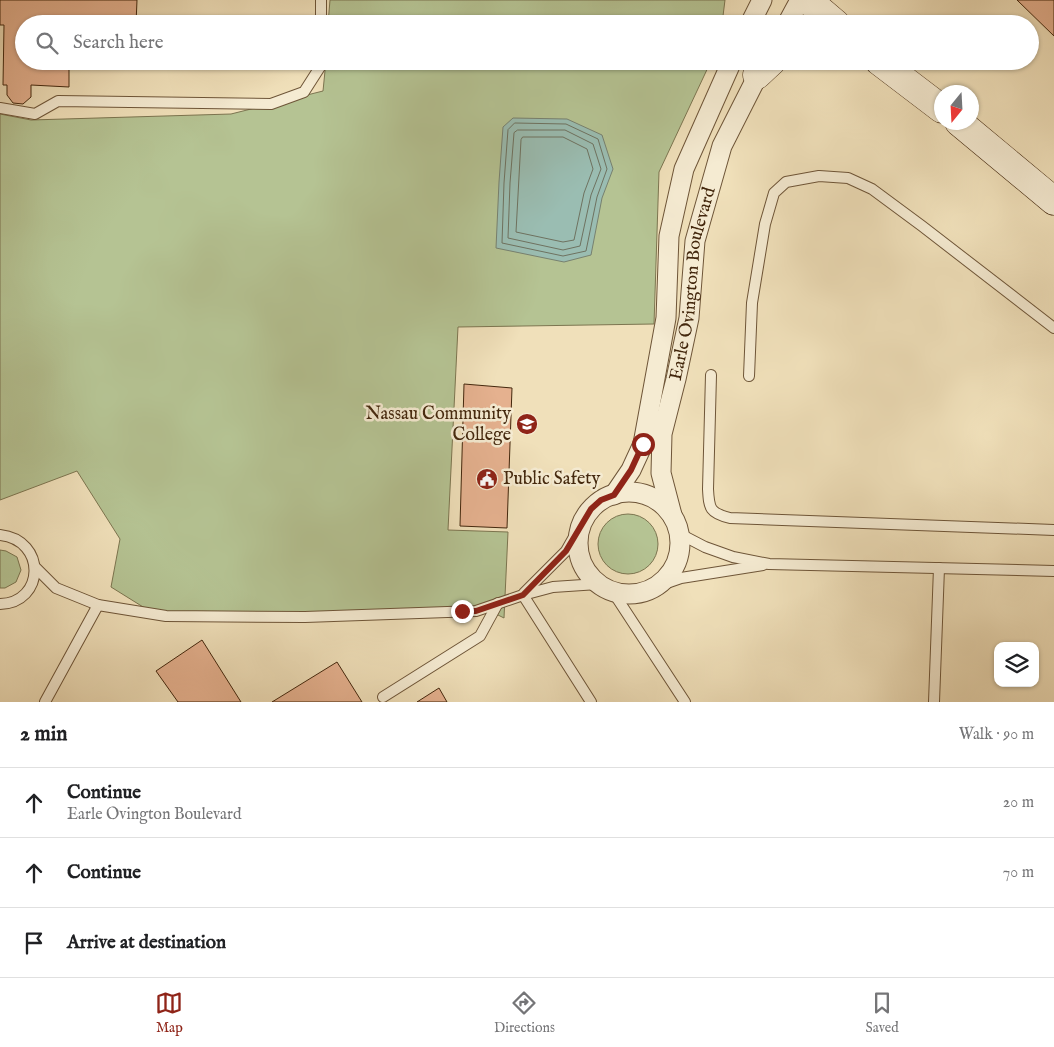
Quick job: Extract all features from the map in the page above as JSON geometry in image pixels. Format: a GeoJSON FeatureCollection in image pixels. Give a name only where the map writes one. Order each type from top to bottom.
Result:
{"type":"FeatureCollection","features":[{"type":"Feature","properties":{"kind":"street"},"geometry":{"type":"LineString","coordinates":[[754,15],[762,0]]}},
{"type":"Feature","properties":{"kind":"street"},"geometry":{"type":"LineString","coordinates":[[792,15],[800,0]]}},
{"type":"Feature","properties":{"kind":"street"},"geometry":{"type":"LineString","coordinates":[[808,0],[826,15]]}},
{"type":"Feature","properties":{"kind":"street","name":"Earle Ovington Boulevard"},"geometry":{"type":"LineString","coordinates":[[614,495],[631,470],[643,444],[666,318],[669,236],[684,169],[728,70]]}},
{"type":"Feature","properties":{"kind":"street","name":"Earle Ovington Boulevard"},"geometry":{"type":"LineString","coordinates":[[672,515],[661,473],[662,434],[689,318],[695,241],[722,146],[763,70]]}},
{"type":"Feature","properties":{"kind":"street"},"geometry":{"type":"LineString","coordinates":[[891,70],[934,103]]}},
{"type":"Feature","properties":{"kind":"street"},"geometry":{"type":"LineString","coordinates":[[969,130],[1054,201]]}},
{"type":"Feature","properties":{"kind":"street"},"geometry":{"type":"LineString","coordinates":[[630,492],[646,495],[660,503],[672,515],[680,534],[680,549],[676,563],[669,576],[658,586],[644,592],[629,594],[606,588],[586,571],[580,555],[578,537],[583,521],[591,509],[601,500],[630,492]]}},
{"type":"Feature","properties":{"kind":"lane"},"geometry":{"type":"LineString","coordinates":[[321,0],[321,15]]}},
{"type":"Feature","properties":{"kind":"lane"},"geometry":{"type":"LineString","coordinates":[[0,108],[35,114],[58,100],[271,104],[304,92],[318,70]]}},
{"type":"Feature","properties":{"kind":"lane"},"geometry":{"type":"LineString","coordinates":[[750,376],[752,303],[765,224],[774,193],[786,182],[819,176],[848,178],[872,189],[1054,328]]}},
{"type":"Feature","properties":{"kind":"lane"},"geometry":{"type":"LineString","coordinates":[[660,354],[681,354]]}},
{"type":"Feature","properties":{"kind":"lane"},"geometry":{"type":"LineString","coordinates":[[711,375],[708,490],[709,506],[716,515],[730,518],[1054,530]]}},
{"type":"Feature","properties":{"kind":"lane"},"geometry":{"type":"LineString","coordinates":[[523,595],[566,551],[583,521]]}},
{"type":"Feature","properties":{"kind":"lane"},"geometry":{"type":"LineString","coordinates":[[680,534],[705,547],[734,558],[768,564],[1054,571]]}},
{"type":"Feature","properties":{"kind":"lane"},"geometry":{"type":"LineString","coordinates":[[0,536],[9,536],[24,545],[34,559],[35,567],[33,582],[27,592],[18,599],[2,605]]}},
{"type":"Feature","properties":{"kind":"lane"},"geometry":{"type":"LineString","coordinates":[[658,586],[681,578],[768,564]]}},
{"type":"Feature","properties":{"kind":"lane"},"geometry":{"type":"LineString","coordinates":[[35,567],[56,588],[98,605],[166,616],[305,617],[476,611],[553,587],[606,588],[685,702]]}},
{"type":"Feature","properties":{"kind":"lane"},"geometry":{"type":"LineString","coordinates":[[934,702],[939,568]]}},
{"type":"Feature","properties":{"kind":"lane"},"geometry":{"type":"LineString","coordinates":[[523,595],[591,702]]}},
{"type":"Feature","properties":{"kind":"lane"},"geometry":{"type":"LineString","coordinates":[[383,697],[480,636],[498,603]]}},
{"type":"Feature","properties":{"kind":"lane"},"geometry":{"type":"LineString","coordinates":[[46,702],[98,605]]}},
{"type":"Feature","properties":{"kind":"green space"},"geometry":{"type":"Polygon","coordinates":[[[330,0],[725,0],[723,15],[329,15],[330,0]]]}},
{"type":"Feature","properties":{"kind":"green space"},"geometry":{"type":"Polygon","coordinates":[[[325,70],[707,70],[659,172],[654,324],[458,327],[448,530],[508,532],[504,618],[484,608],[164,620],[111,587],[120,539],[77,471],[0,500],[0,114],[31,120],[231,114],[323,91],[325,70]]]}},
{"type":"Feature","properties":{"kind":"green space"},"geometry":{"type":"Polygon","coordinates":[[[628,514],[645,519],[653,527],[658,544],[653,561],[645,569],[628,574],[611,569],[603,561],[598,544],[603,527],[611,519],[628,514]]]}},
{"type":"Feature","properties":{"kind":"green space"},"geometry":{"type":"Polygon","coordinates":[[[0,550],[17,557],[21,570],[16,582],[5,588],[0,588],[0,550]]]}},
{"type":"Feature","properties":{"kind":"water"},"geometry":{"type":"Polygon","coordinates":[[[513,118],[567,119],[602,135],[613,169],[602,198],[591,255],[564,262],[496,248],[503,127],[513,118]]]}},
{"type":"Feature","properties":{"kind":"building"},"geometry":{"type":"Polygon","coordinates":[[[0,0],[137,0],[136,15],[15,15],[15,70],[69,70],[69,87],[31,85],[31,97],[23,104],[13,103],[7,95],[7,85],[3,85],[4,25],[0,25],[0,0]]]}},
{"type":"Feature","properties":{"kind":"building"},"geometry":{"type":"Polygon","coordinates":[[[1017,0],[1054,0],[1054,36],[1039,21],[1039,15],[1032,15],[1017,0]]]}},
{"type":"Feature","properties":{"kind":"building","name":"Public Safety"},"geometry":{"type":"Polygon","coordinates":[[[464,384],[512,388],[507,528],[460,526],[464,384]]]}},
{"type":"Feature","properties":{"kind":"building"},"geometry":{"type":"Polygon","coordinates":[[[202,640],[241,702],[178,702],[156,671],[202,640]]]}},
{"type":"Feature","properties":{"kind":"building"},"geometry":{"type":"Polygon","coordinates":[[[337,662],[362,702],[272,702],[337,662]]]}},
{"type":"Feature","properties":{"kind":"building"},"geometry":{"type":"Polygon","coordinates":[[[439,688],[447,702],[417,702],[439,688]]]}},
{"type":"Feature","properties":{"kind":"place","name":"Nassau Community College"},"geometry":{"type":"Point","coordinates":[527,424]}},
{"type":"Feature","properties":{"kind":"place","name":"Public Safety"},"geometry":{"type":"Point","coordinates":[487,479]}},
{"type":"Feature","properties":{"kind":"route"},"geometry":{"type":"LineString","coordinates":[[462,611],[476,611],[523,595],[566,551],[591,509],[601,500],[614,495],[631,470],[643,444]]}}]}
